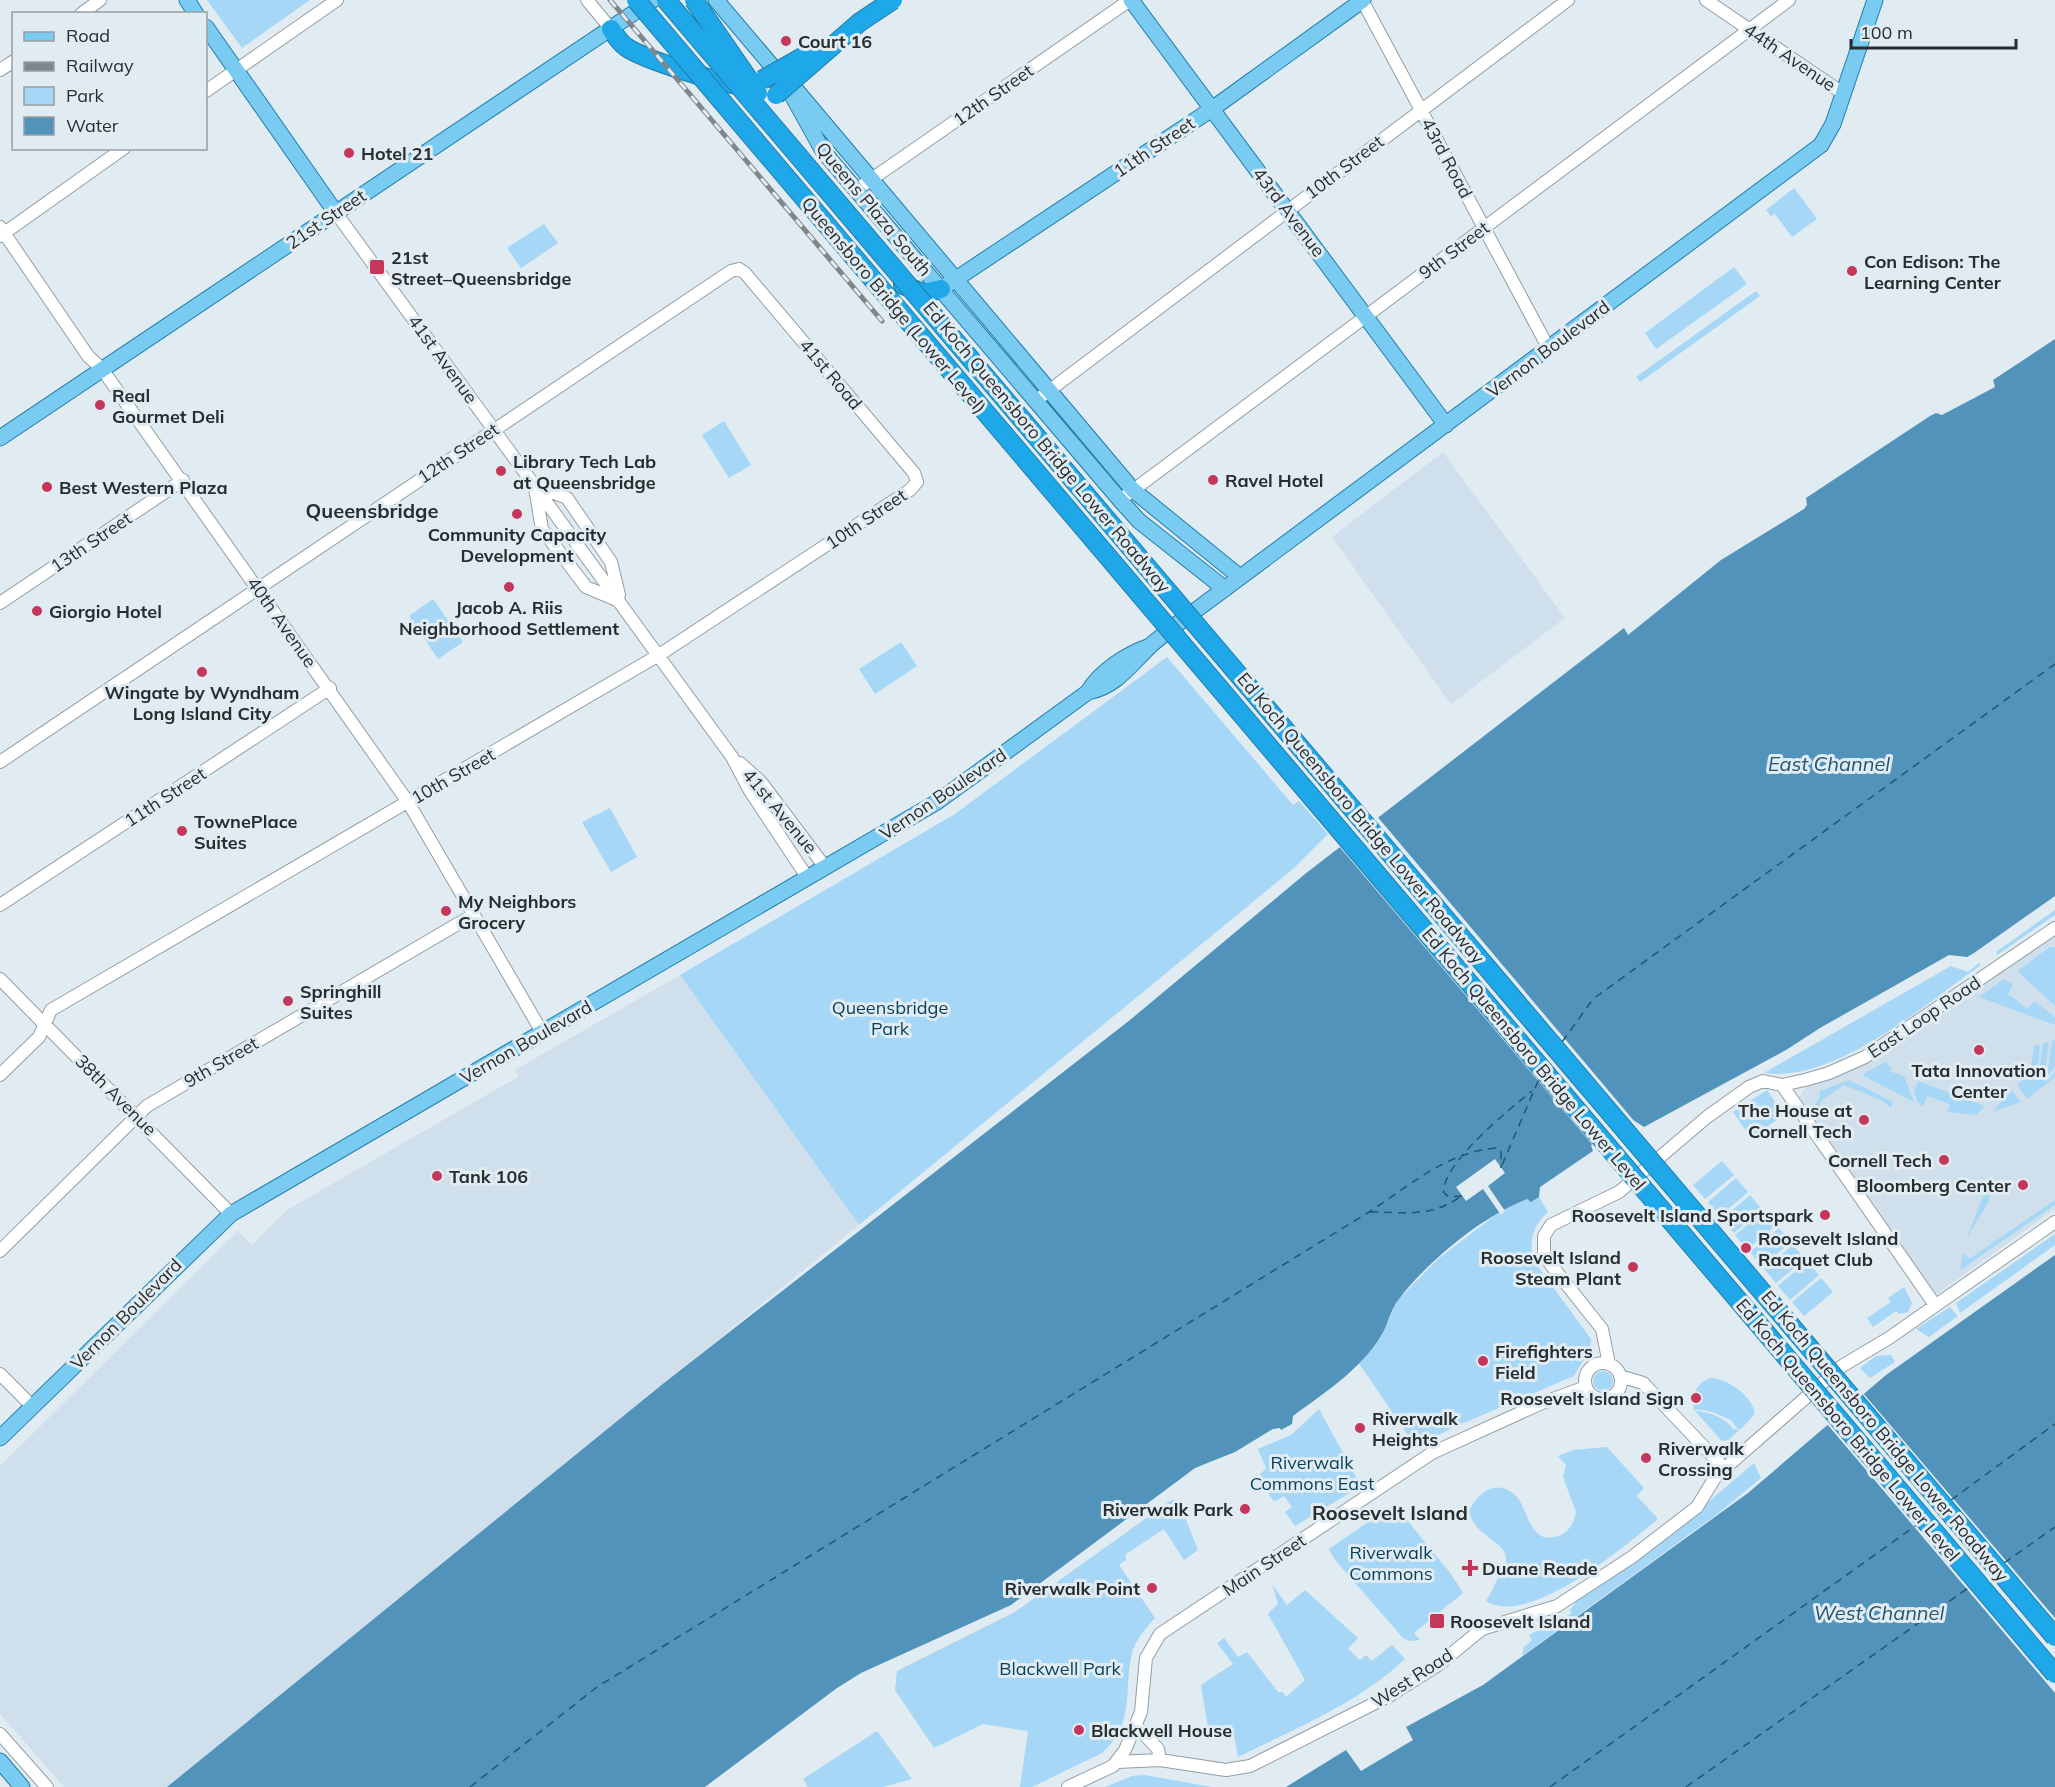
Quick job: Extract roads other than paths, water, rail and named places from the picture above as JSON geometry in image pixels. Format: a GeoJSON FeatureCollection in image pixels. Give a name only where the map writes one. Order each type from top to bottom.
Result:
{"type":"FeatureCollection","features":[{"type":"Feature","properties":{"kind":"highway","name":"Queensboro Bridge (Lower Level)"},"geometry":{"type":"LineString","coordinates":[[636,0],[1155,607]]}},
{"type":"Feature","properties":{"kind":"highway"},"geometry":{"type":"LineString","coordinates":[[645,0],[1155,607],[2055,1666]]}},
{"type":"Feature","properties":{"kind":"highway"},"geometry":{"type":"LineString","coordinates":[[661,0],[736,93],[786,167]]}},
{"type":"Feature","properties":{"kind":"highway","name":"Ed Koch Queensboro Bridge Lower Roadway"},"geometry":{"type":"LineString","coordinates":[[666,0],[2055,1637]]}},
{"type":"Feature","properties":{"kind":"highway"},"geometry":{"type":"LineString","coordinates":[[694,0],[818,181],[2055,1646]]}},
{"type":"Feature","properties":{"kind":"highway"},"geometry":{"type":"LineString","coordinates":[[611,29],[625,46],[641,55],[737,86],[755,85],[895,0]]}},
{"type":"Feature","properties":{"kind":"highway"},"geometry":{"type":"LineString","coordinates":[[860,22],[780,87],[771,112],[776,135],[892,274],[905,286],[916,291],[930,293],[948,284]]}},
{"type":"Feature","properties":{"kind":"highway","name":"Ed Koch Queensboro Bridge Lower Level"},"geometry":{"type":"LineString","coordinates":[[1155,607],[2055,1674]]}},
{"type":"Feature","properties":{"kind":"main road","name":"21st Street"},"geometry":{"type":"LineString","coordinates":[[0,438],[652,0]]}},
{"type":"Feature","properties":{"kind":"main road","name":"Queens Plaza South"},"geometry":{"type":"LineString","coordinates":[[716,0],[780,87],[817,143],[856,190],[1048,390],[1133,490],[1240,577]]}},
{"type":"Feature","properties":{"kind":"main road","name":"43rd Avenue"},"geometry":{"type":"LineString","coordinates":[[1130,0],[1446,424]]}},
{"type":"Feature","properties":{"kind":"main road","name":"11th Street"},"geometry":{"type":"LineString","coordinates":[[948,284],[1212,109],[1362,0]]}},
{"type":"Feature","properties":{"kind":"main road","name":"Vernon Boulevard"},"geometry":{"type":"LineString","coordinates":[[0,1438],[231,1214],[807,877],[864,847],[957,789],[1088,692],[1095,681],[1134,652],[1150,646],[1821,145],[1829,134],[1844,94],[1875,0]]}},
{"type":"Feature","properties":{"kind":"main road","name":"41st Avenue"},"geometry":{"type":"LineString","coordinates":[[207,28],[336,213]]}},
{"type":"Feature","properties":{"kind":"main road","name":"Queens Plaza South"},"geometry":{"type":"LineString","coordinates":[[780,87],[797,91],[870,180],[1035,401],[1120,500],[1139,520],[1225,589]]}},
{"type":"Feature","properties":{"kind":"main road"},"geometry":{"type":"LineString","coordinates":[[0,1761],[18,1783]]}},
{"type":"Feature","properties":{"kind":"street"},"geometry":{"type":"LineString","coordinates":[[84,12],[100,0]]}},
{"type":"Feature","properties":{"kind":"street"},"geometry":{"type":"LineString","coordinates":[[207,91],[337,0]]}},
{"type":"Feature","properties":{"kind":"street"},"geometry":{"type":"LineString","coordinates":[[587,0],[611,29]]}},
{"type":"Feature","properties":{"kind":"street"},"geometry":{"type":"LineString","coordinates":[[780,87],[895,0]]}},
{"type":"Feature","properties":{"kind":"street","name":"12th Street"},"geometry":{"type":"LineString","coordinates":[[856,190],[1130,0]]}},
{"type":"Feature","properties":{"kind":"street","name":"43rd Road"},"geometry":{"type":"LineString","coordinates":[[1362,0],[1549,349]]}},
{"type":"Feature","properties":{"kind":"street","name":"10th Street"},"geometry":{"type":"LineString","coordinates":[[1035,401],[1568,0]]}},
{"type":"Feature","properties":{"kind":"street","name":"44th Avenue"},"geometry":{"type":"LineString","coordinates":[[1706,0],[1844,94]]}},
{"type":"Feature","properties":{"kind":"street","name":"9th Street"},"geometry":{"type":"LineString","coordinates":[[1120,500],[1789,0]]}},
{"type":"Feature","properties":{"kind":"street"},"geometry":{"type":"LineString","coordinates":[[1,232],[121,150]]}},
{"type":"Feature","properties":{"kind":"street","name":"41st Avenue"},"geometry":{"type":"LineString","coordinates":[[336,213],[732,756],[750,791],[807,877]]}},
{"type":"Feature","properties":{"kind":"street","name":"40th Avenue"},"geometry":{"type":"LineString","coordinates":[[1,232],[88,356],[102,369],[183,480],[408,802],[542,1032]]}},
{"type":"Feature","properties":{"kind":"street","name":"12th Street"},"geometry":{"type":"LineString","coordinates":[[0,762],[494,429],[731,272],[739,269]]}},
{"type":"Feature","properties":{"kind":"street","name":"41st Road"},"geometry":{"type":"LineString","coordinates":[[739,269],[746,273],[914,472],[916,482]]}},
{"type":"Feature","properties":{"kind":"street","name":"13th Street"},"geometry":{"type":"LineString","coordinates":[[0,603],[183,480]]}},
{"type":"Feature","properties":{"kind":"street","name":"10th Street"},"geometry":{"type":"LineString","coordinates":[[0,1075],[39,1037],[51,1010],[659,655],[910,490],[916,482]]}},
{"type":"Feature","properties":{"kind":"street","name":"41st Avenue"},"geometry":{"type":"LineString","coordinates":[[535,485],[567,498],[611,562],[620,602]]}},
{"type":"Feature","properties":{"kind":"street","name":"41st Avenue"},"geometry":{"type":"LineString","coordinates":[[535,485],[542,529],[586,587],[620,602]]}},
{"type":"Feature","properties":{"kind":"street","name":"11th Street"},"geometry":{"type":"LineString","coordinates":[[0,905],[330,688]]}},
{"type":"Feature","properties":{"kind":"street","name":"41st Avenue"},"geometry":{"type":"LineString","coordinates":[[732,756],[761,782],[825,867]]}},
{"type":"Feature","properties":{"kind":"street","name":"9th Street"},"geometry":{"type":"LineString","coordinates":[[0,1251],[147,1106],[473,915]]}},
{"type":"Feature","properties":{"kind":"street","name":"East Loop Road"},"geometry":{"type":"LineString","coordinates":[[1609,1364],[1602,1329],[1546,1260],[1542,1246],[1545,1232],[1558,1220],[1619,1192],[1716,1110],[1749,1087],[1763,1081],[1782,1085],[1829,1073],[1865,1058],[2055,928]]}},
{"type":"Feature","properties":{"kind":"street","name":"38th Avenue"},"geometry":{"type":"LineString","coordinates":[[0,979],[231,1214]]}},
{"type":"Feature","properties":{"kind":"street"},"geometry":{"type":"LineString","coordinates":[[1782,1085],[1935,1305]]}},
{"type":"Feature","properties":{"kind":"street","name":"West Road"},"geometry":{"type":"LineString","coordinates":[[1160,1760],[1218,1770],[1250,1766],[1368,1707],[1429,1672],[1482,1629],[1557,1606],[1632,1557],[1697,1507],[1716,1476],[1842,1366],[2055,1222]]}},
{"type":"Feature","properties":{"kind":"street"},"geometry":{"type":"LineString","coordinates":[[1620,1376],[1617,1392],[1608,1398],[1597,1398],[1586,1387],[1589,1370],[1598,1363],[1609,1364],[1620,1376],[1643,1383],[1725,1468]]}},
{"type":"Feature","properties":{"kind":"street"},"geometry":{"type":"LineString","coordinates":[[0,1374],[32,1406]]}},
{"type":"Feature","properties":{"kind":"street","name":"Main Street"},"geometry":{"type":"LineString","coordinates":[[1068,1787],[1113,1766],[1117,1761],[1137,1727],[1142,1704],[1146,1658],[1160,1634],[1432,1453],[1542,1403],[1586,1387]]}},
{"type":"Feature","properties":{"kind":"street"},"geometry":{"type":"LineString","coordinates":[[1137,1727],[1158,1749],[1160,1760]]}},
{"type":"Feature","properties":{"kind":"street"},"geometry":{"type":"LineString","coordinates":[[0,1734],[47,1787]]}},
{"type":"Feature","properties":{"kind":"street","name":"Main Street"},"geometry":{"type":"LineString","coordinates":[[1117,1761],[1160,1760]]}},
{"type":"Feature","properties":{"kind":"water","name":"East Channel"},"geometry":{"type":"Polygon","coordinates":[[[2055,339],[2055,896],[1967,957],[1949,955],[1820,1028],[1786,1050],[1644,1127],[1633,1120],[1591,1145],[1593,1151],[1540,1187],[1539,1197],[1531,1202],[1527,1199],[1492,1216],[1440,1255],[1399,1299],[1373,1348],[1341,1380],[1293,1416],[1292,1424],[1281,1430],[1280,1428],[1273,1429],[1235,1452],[1195,1468],[1011,1605],[861,1673],[837,1688],[705,1787],[167,1787],[664,1383],[1130,1020],[1305,874],[1624,628],[1628,635],[1721,560],[1804,509],[1807,505],[1806,498],[1930,416],[1936,413],[1942,415],[1995,387],[1993,380],[2055,339]]]}},
{"type":"Feature","properties":{"kind":"water","name":"West Channel"},"geometry":{"type":"Polygon","coordinates":[[[2055,1255],[2055,1787],[1286,1787],[1346,1750],[1361,1771],[1413,1740],[1406,1727],[1483,1685],[1748,1493],[1886,1375],[2055,1255]]]}},
{"type":"Feature","properties":{"kind":"railway"},"geometry":{"type":"LineString","coordinates":[[610,0],[882,321]]}},
{"type":"Feature","properties":{"kind":"place","name":"Court 16"},"geometry":{"type":"Point","coordinates":[786,41]}},
{"type":"Feature","properties":{"kind":"place","name":"Hotel 21"},"geometry":{"type":"Point","coordinates":[349,153]}},
{"type":"Feature","properties":{"kind":"place","name":"21st Street–Queensbridge"},"geometry":{"type":"Point","coordinates":[377,267]}},
{"type":"Feature","properties":{"kind":"place","name":"Con Edison: The Learning Center"},"geometry":{"type":"Point","coordinates":[1852,271]}},
{"type":"Feature","properties":{"kind":"place","name":"Real Gourmet Deli"},"geometry":{"type":"Point","coordinates":[100,405]}},
{"type":"Feature","properties":{"kind":"place","name":"Library Tech Lab at Queensbridge"},"geometry":{"type":"Point","coordinates":[501,471]}},
{"type":"Feature","properties":{"kind":"place","name":"Ravel Hotel"},"geometry":{"type":"Point","coordinates":[1213,480]}},
{"type":"Feature","properties":{"kind":"place","name":"Best Western Plaza"},"geometry":{"type":"Point","coordinates":[47,487]}},
{"type":"Feature","properties":{"kind":"place","name":"Community Capacity Development"},"geometry":{"type":"Point","coordinates":[517,514]}},
{"type":"Feature","properties":{"kind":"place","name":"Jacob A. Riis Neighborhood Settlement"},"geometry":{"type":"Point","coordinates":[509,587]}},
{"type":"Feature","properties":{"kind":"place","name":"Giorgio Hotel"},"geometry":{"type":"Point","coordinates":[37,611]}},
{"type":"Feature","properties":{"kind":"place","name":"Wingate by Wyndham Long Island City"},"geometry":{"type":"Point","coordinates":[202,672]}},
{"type":"Feature","properties":{"kind":"place","name":"TownePlace Suites"},"geometry":{"type":"Point","coordinates":[182,831]}},
{"type":"Feature","properties":{"kind":"place","name":"My Neighbors Grocery"},"geometry":{"type":"Point","coordinates":[446,911]}},
{"type":"Feature","properties":{"kind":"place","name":"Springhill Suites"},"geometry":{"type":"Point","coordinates":[288,1001]}},
{"type":"Feature","properties":{"kind":"place","name":"Tata Innovation Center"},"geometry":{"type":"Point","coordinates":[1979,1050]}},
{"type":"Feature","properties":{"kind":"place","name":"The House at Cornell Tech"},"geometry":{"type":"Point","coordinates":[1864,1120]}},
{"type":"Feature","properties":{"kind":"place","name":"Cornell Tech"},"geometry":{"type":"Point","coordinates":[1944,1160]}},
{"type":"Feature","properties":{"kind":"place","name":"Tank 106"},"geometry":{"type":"Point","coordinates":[437,1176]}},
{"type":"Feature","properties":{"kind":"place","name":"Bloomberg Center"},"geometry":{"type":"Point","coordinates":[2023,1185]}},
{"type":"Feature","properties":{"kind":"place","name":"Roosevelt Island Sportspark"},"geometry":{"type":"Point","coordinates":[1825,1215]}},
{"type":"Feature","properties":{"kind":"place","name":"Roosevelt Island Racquet Club"},"geometry":{"type":"Point","coordinates":[1746,1248]}},
{"type":"Feature","properties":{"kind":"place","name":"Roosevelt Island Steam Plant"},"geometry":{"type":"Point","coordinates":[1633,1267]}},
{"type":"Feature","properties":{"kind":"place","name":"Firefighters Field"},"geometry":{"type":"Point","coordinates":[1483,1361]}},
{"type":"Feature","properties":{"kind":"place","name":"Roosevelt Island Sign"},"geometry":{"type":"Point","coordinates":[1696,1398]}},
{"type":"Feature","properties":{"kind":"place","name":"Riverwalk Heights"},"geometry":{"type":"Point","coordinates":[1360,1428]}},
{"type":"Feature","properties":{"kind":"place","name":"Riverwalk Crossing"},"geometry":{"type":"Point","coordinates":[1646,1458]}},
{"type":"Feature","properties":{"kind":"place","name":"Riverwalk Park"},"geometry":{"type":"Point","coordinates":[1245,1509]}},
{"type":"Feature","properties":{"kind":"place","name":"Duane Reade"},"geometry":{"type":"Point","coordinates":[1470,1568]}},
{"type":"Feature","properties":{"kind":"place","name":"Riverwalk Point"},"geometry":{"type":"Point","coordinates":[1152,1588]}},
{"type":"Feature","properties":{"kind":"place","name":"Roosevelt Island"},"geometry":{"type":"Point","coordinates":[1437,1621]}},
{"type":"Feature","properties":{"kind":"place","name":"Blackwell House"},"geometry":{"type":"Point","coordinates":[1079,1730]}},
{"type":"Feature","properties":{"kind":"district","name":"Queensbridge"},"geometry":{"type":"Point","coordinates":[372,510]}},
{"type":"Feature","properties":{"kind":"district","name":"Roosevelt Island"},"geometry":{"type":"Point","coordinates":[1390,1512]}},
{"type":"Feature","properties":{"kind":"park label","name":"Queensbridge Park"},"geometry":{"type":"Point","coordinates":[890,1017]}},
{"type":"Feature","properties":{"kind":"park label","name":"Riverwalk Commons East"},"geometry":{"type":"Point","coordinates":[1312,1472]}},
{"type":"Feature","properties":{"kind":"park label","name":"Riverwalk Commons"},"geometry":{"type":"Point","coordinates":[1391,1562]}},
{"type":"Feature","properties":{"kind":"park label","name":"Blackwell Park"},"geometry":{"type":"Point","coordinates":[1060,1668]}}]}
